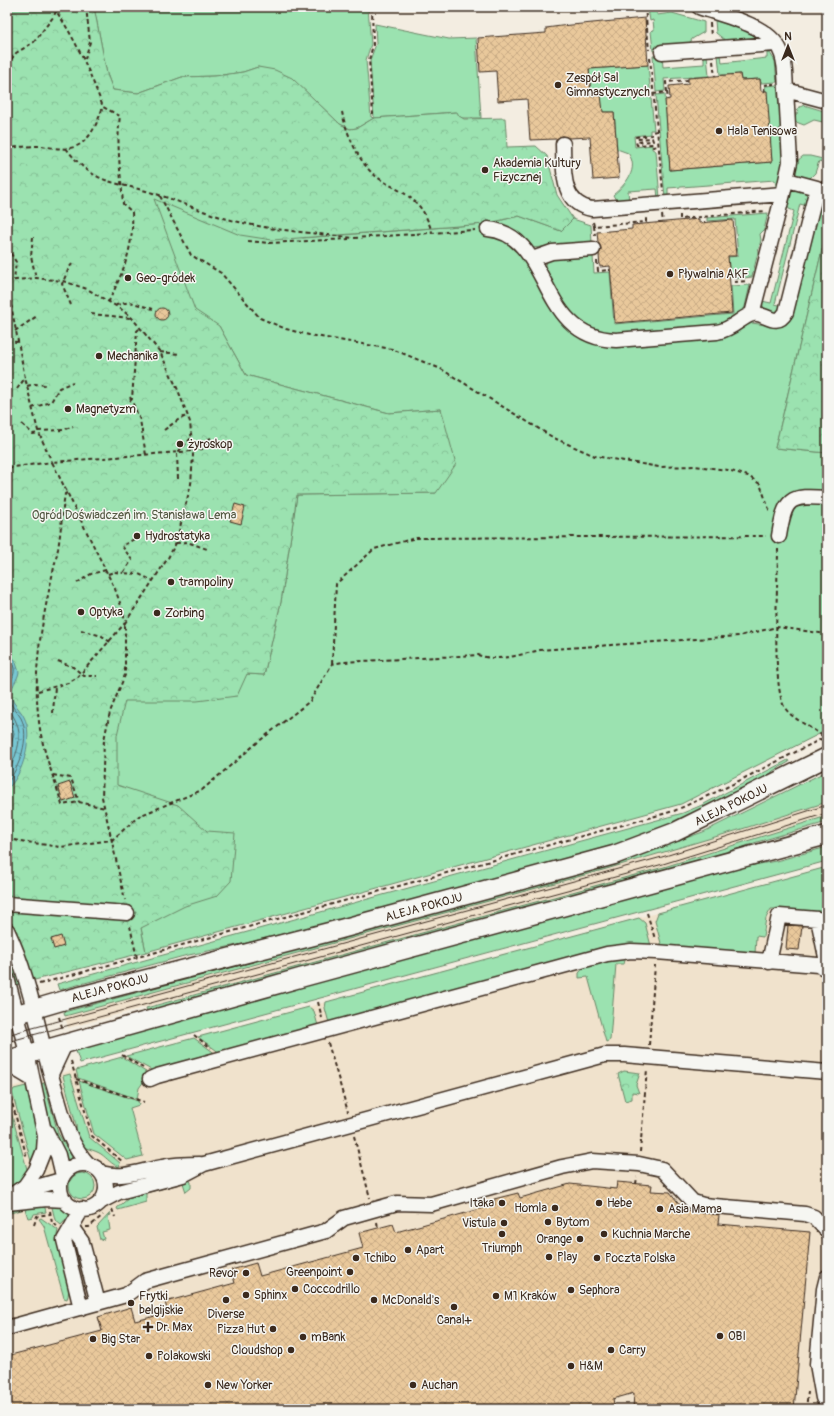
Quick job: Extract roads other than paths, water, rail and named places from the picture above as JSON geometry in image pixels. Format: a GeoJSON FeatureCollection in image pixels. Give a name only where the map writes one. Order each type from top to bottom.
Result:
{"type":"FeatureCollection","features":[{"type":"Feature","properties":{"kind":"main road","name":"ALEJA POKOJU"},"geometry":{"type":"LineString","coordinates":[[19,1013],[352,926],[614,855],[675,832],[827,757]]}},
{"type":"Feature","properties":{"kind":"main road"},"geometry":{"type":"LineString","coordinates":[[7,1060],[35,1051],[67,1045],[827,835]]}},
{"type":"Feature","properties":{"kind":"lane"},"geometry":{"type":"LineString","coordinates":[[699,7],[763,31],[776,44],[783,60],[782,87],[790,153],[787,180],[752,314]]}},
{"type":"Feature","properties":{"kind":"lane"},"geometry":{"type":"LineString","coordinates":[[662,52],[776,44]]}},
{"type":"Feature","properties":{"kind":"lane"},"geometry":{"type":"LineString","coordinates":[[782,87],[827,101]]}},
{"type":"Feature","properties":{"kind":"lane"},"geometry":{"type":"LineString","coordinates":[[563,144],[566,189],[579,205],[592,209],[783,194]]}},
{"type":"Feature","properties":{"kind":"lane"},"geometry":{"type":"LineString","coordinates":[[488,229],[510,234],[521,244],[532,259],[566,319],[583,332],[598,338],[616,340],[717,332],[730,329],[752,314],[757,314],[768,319],[775,320],[784,316],[788,308],[817,188],[787,180]]}},
{"type":"Feature","properties":{"kind":"lane"},"geometry":{"type":"LineString","coordinates":[[532,259],[552,252],[594,242]]}},
{"type":"Feature","properties":{"kind":"lane"},"geometry":{"type":"LineString","coordinates":[[779,536],[782,514],[790,502],[802,496],[827,498]]}},
{"type":"Feature","properties":{"kind":"lane"},"geometry":{"type":"LineString","coordinates":[[7,904],[127,913]]}},
{"type":"Feature","properties":{"kind":"lane"},"geometry":{"type":"LineString","coordinates":[[769,962],[779,916],[818,919],[827,962]]}},
{"type":"Feature","properties":{"kind":"lane"},"geometry":{"type":"LineString","coordinates":[[7,930],[17,952],[19,1013]]}},
{"type":"Feature","properties":{"kind":"lane"},"geometry":{"type":"LineString","coordinates":[[154,1077],[607,954],[638,951],[818,965],[827,969]]}},
{"type":"Feature","properties":{"kind":"lane"},"geometry":{"type":"LineString","coordinates":[[7,978],[19,1013],[35,1051],[51,1074],[75,1148],[95,1169],[106,1186],[105,1205]]}},
{"type":"Feature","properties":{"kind":"lane"},"geometry":{"type":"LineString","coordinates":[[51,1074],[67,1045]]}},
{"type":"Feature","properties":{"kind":"lane"},"geometry":{"type":"LineString","coordinates":[[9,1198],[25,1186],[36,1170],[44,1150],[44,1129],[32,1079],[35,1051]]}},
{"type":"Feature","properties":{"kind":"lane"},"geometry":{"type":"LineString","coordinates":[[9,1198],[62,1178],[74,1166],[82,1164],[114,1176],[126,1176],[162,1167],[204,1164],[605,1056],[624,1055],[827,1072]]}},
{"type":"Feature","properties":{"kind":"lane"},"geometry":{"type":"LineString","coordinates":[[7,1064],[32,1079]]}},
{"type":"Feature","properties":{"kind":"lane"},"geometry":{"type":"LineString","coordinates":[[44,1129],[56,1149],[62,1178],[61,1191],[65,1200],[72,1206],[82,1209],[105,1205],[119,1192],[183,1175],[204,1164]]}},
{"type":"Feature","properties":{"kind":"lane"},"geometry":{"type":"LineString","coordinates":[[7,1328],[126,1295],[145,1281],[326,1231],[344,1218],[407,1202],[431,1204],[562,1167],[592,1161],[652,1166],[662,1169],[693,1202],[703,1205],[805,1214],[814,1217],[827,1231]]}},
{"type":"Feature","properties":{"kind":"lane"},"geometry":{"type":"LineString","coordinates":[[9,1198],[65,1200]]}},
{"type":"Feature","properties":{"kind":"lane"},"geometry":{"type":"LineString","coordinates":[[81,1308],[64,1240],[66,1228],[82,1209]]}},
{"type":"Feature","properties":{"kind":"lane"},"geometry":{"type":"LineString","coordinates":[[66,1228],[82,1242],[98,1303]]}},
{"type":"Feature","properties":{"kind":"lane"},"geometry":{"type":"LineString","coordinates":[[822,1404],[818,1364],[824,1289],[827,1277]]}},
{"type":"Feature","properties":{"kind":"lane"},"geometry":{"type":"LineString","coordinates":[[822,1404],[827,1374]]}},
{"type":"Feature","properties":{"kind":"water"},"geometry":{"type":"Polygon","coordinates":[[[7,651],[15,660],[19,672],[11,696],[24,717],[28,734],[22,765],[13,783],[7,789],[7,651]]]}},
{"type":"Feature","properties":{"kind":"tram line"},"geometry":{"type":"LineString","coordinates":[[7,1035],[662,857],[827,805]]}},
{"type":"Feature","properties":{"kind":"tram line"},"geometry":{"type":"LineString","coordinates":[[7,1042],[663,864],[827,813]]}},
{"type":"Feature","properties":{"kind":"place","name":"Zespół Sal Gimnastycznych"},"geometry":{"type":"Point","coordinates":[558,85]}},
{"type":"Feature","properties":{"kind":"place","name":"Hala Tenisowa"},"geometry":{"type":"Point","coordinates":[719,131]}},
{"type":"Feature","properties":{"kind":"place","name":"Akademia Kultury Fizycznej"},"geometry":{"type":"Point","coordinates":[485,170]}},
{"type":"Feature","properties":{"kind":"place","name":"Pływalnia AKF"},"geometry":{"type":"Point","coordinates":[670,274]}},
{"type":"Feature","properties":{"kind":"place","name":"Geo-gródek"},"geometry":{"type":"Point","coordinates":[128,278]}},
{"type":"Feature","properties":{"kind":"place","name":"Mechanika"},"geometry":{"type":"Point","coordinates":[99,356]}},
{"type":"Feature","properties":{"kind":"place","name":"Magnetyzm"},"geometry":{"type":"Point","coordinates":[68,409]}},
{"type":"Feature","properties":{"kind":"place","name":"żyroskop"},"geometry":{"type":"Point","coordinates":[180,444]}},
{"type":"Feature","properties":{"kind":"place","name":"Hydrostatyka"},"geometry":{"type":"Point","coordinates":[137,536]}},
{"type":"Feature","properties":{"kind":"place","name":"trampoliny"},"geometry":{"type":"Point","coordinates":[171,582]}},
{"type":"Feature","properties":{"kind":"place","name":"Optyka"},"geometry":{"type":"Point","coordinates":[81,612]}},
{"type":"Feature","properties":{"kind":"place","name":"Zorbing"},"geometry":{"type":"Point","coordinates":[157,613]}},
{"type":"Feature","properties":{"kind":"place","name":"Itaka"},"geometry":{"type":"Point","coordinates":[502,1203]}},
{"type":"Feature","properties":{"kind":"place","name":"Hebe"},"geometry":{"type":"Point","coordinates":[599,1203]}},
{"type":"Feature","properties":{"kind":"place","name":"Homla"},"geometry":{"type":"Point","coordinates":[555,1208]}},
{"type":"Feature","properties":{"kind":"place","name":"Asia Mama"},"geometry":{"type":"Point","coordinates":[660,1209]}},
{"type":"Feature","properties":{"kind":"place","name":"Bytom"},"geometry":{"type":"Point","coordinates":[548,1222]}},
{"type":"Feature","properties":{"kind":"place","name":"Vistula"},"geometry":{"type":"Point","coordinates":[504,1223]}},
{"type":"Feature","properties":{"kind":"place","name":"Triumph"},"geometry":{"type":"Point","coordinates":[502,1234]}},
{"type":"Feature","properties":{"kind":"place","name":"Kuchnia Marche"},"geometry":{"type":"Point","coordinates":[604,1234]}},
{"type":"Feature","properties":{"kind":"place","name":"Orange"},"geometry":{"type":"Point","coordinates":[580,1239]}},
{"type":"Feature","properties":{"kind":"place","name":"Apart"},"geometry":{"type":"Point","coordinates":[408,1250]}},
{"type":"Feature","properties":{"kind":"place","name":"Play"},"geometry":{"type":"Point","coordinates":[549,1257]}},
{"type":"Feature","properties":{"kind":"place","name":"Tchibo"},"geometry":{"type":"Point","coordinates":[356,1258]}},
{"type":"Feature","properties":{"kind":"place","name":"Poczta Polska"},"geometry":{"type":"Point","coordinates":[597,1258]}},
{"type":"Feature","properties":{"kind":"place","name":"Greenpoint"},"geometry":{"type":"Point","coordinates":[350,1272]}},
{"type":"Feature","properties":{"kind":"place","name":"Revor"},"geometry":{"type":"Point","coordinates":[246,1273]}},
{"type":"Feature","properties":{"kind":"place","name":"Coccodrillo"},"geometry":{"type":"Point","coordinates":[295,1289]}},
{"type":"Feature","properties":{"kind":"place","name":"Sephora"},"geometry":{"type":"Point","coordinates":[571,1290]}},
{"type":"Feature","properties":{"kind":"place","name":"Sphinx"},"geometry":{"type":"Point","coordinates":[246,1295]}},
{"type":"Feature","properties":{"kind":"place","name":"M1 Kraków"},"geometry":{"type":"Point","coordinates":[496,1296]}},
{"type":"Feature","properties":{"kind":"place","name":"Diverse"},"geometry":{"type":"Point","coordinates":[226,1300]}},
{"type":"Feature","properties":{"kind":"place","name":"McDonald's"},"geometry":{"type":"Point","coordinates":[374,1300]}},
{"type":"Feature","properties":{"kind":"place","name":"Frytki belgijskie"},"geometry":{"type":"Point","coordinates":[131,1303]}},
{"type":"Feature","properties":{"kind":"place","name":"Canal+"},"geometry":{"type":"Point","coordinates":[454,1307]}},
{"type":"Feature","properties":{"kind":"place","name":"Dr. Max"},"geometry":{"type":"Point","coordinates":[148,1327]}},
{"type":"Feature","properties":{"kind":"place","name":"Pizza Hut"},"geometry":{"type":"Point","coordinates":[273,1329]}},
{"type":"Feature","properties":{"kind":"place","name":"OBI"},"geometry":{"type":"Point","coordinates":[720,1336]}},
{"type":"Feature","properties":{"kind":"place","name":"mBank"},"geometry":{"type":"Point","coordinates":[303,1337]}},
{"type":"Feature","properties":{"kind":"place","name":"Big Star"},"geometry":{"type":"Point","coordinates":[93,1339]}},
{"type":"Feature","properties":{"kind":"place","name":"Cloudshop"},"geometry":{"type":"Point","coordinates":[291,1350]}},
{"type":"Feature","properties":{"kind":"place","name":"Carry"},"geometry":{"type":"Point","coordinates":[611,1350]}},
{"type":"Feature","properties":{"kind":"place","name":"Polakowski"},"geometry":{"type":"Point","coordinates":[149,1356]}},
{"type":"Feature","properties":{"kind":"place","name":"H&M"},"geometry":{"type":"Point","coordinates":[571,1366]}},
{"type":"Feature","properties":{"kind":"place","name":"New Yorker"},"geometry":{"type":"Point","coordinates":[208,1385]}},
{"type":"Feature","properties":{"kind":"place","name":"Auchan"},"geometry":{"type":"Point","coordinates":[413,1385]}},
{"type":"Feature","properties":{"kind":"park label","name":"Ogród Doświadczeń im. Stanisława Lema"},"geometry":{"type":"Point","coordinates":[134,515]}}]}
